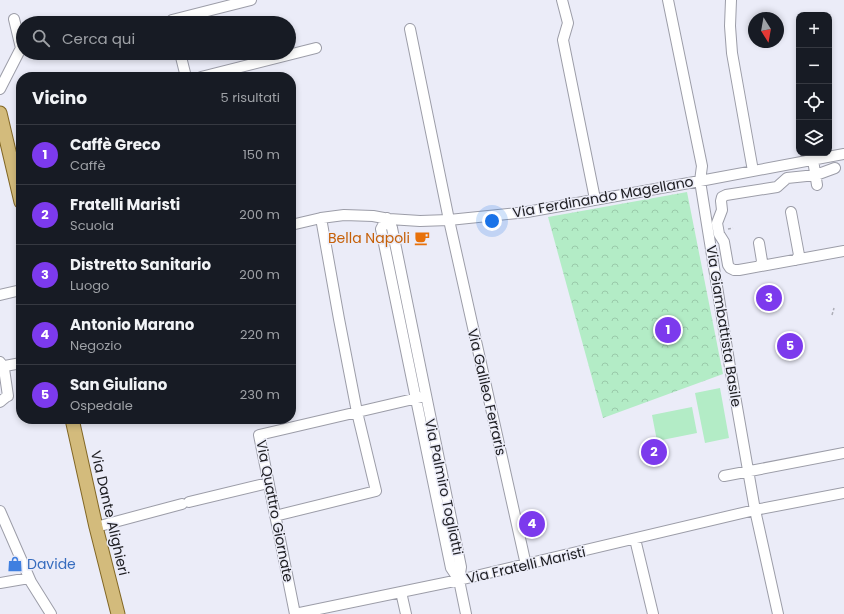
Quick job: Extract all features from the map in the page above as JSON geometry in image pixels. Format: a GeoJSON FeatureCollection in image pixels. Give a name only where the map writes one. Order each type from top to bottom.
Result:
{"type":"FeatureCollection","features":[{"type":"Feature","properties":{"kind":"main road"},"geometry":{"type":"LineString","coordinates":[[0,113],[16,181]]}},
{"type":"Feature","properties":{"kind":"main road","name":"Via Dante Alighieri"},"geometry":{"type":"LineString","coordinates":[[73,424],[96,527],[118,614]]}},
{"type":"Feature","properties":{"kind":"street"},"geometry":{"type":"LineString","coordinates":[[188,16],[251,0]]}},
{"type":"Feature","properties":{"kind":"street"},"geometry":{"type":"LineString","coordinates":[[562,0],[568,23],[563,40],[596,199]]}},
{"type":"Feature","properties":{"kind":"street","name":"Via Giambattista Basile"},"geometry":{"type":"LineString","coordinates":[[668,0],[702,166],[700,181],[718,231],[730,367],[756,510],[778,614]]}},
{"type":"Feature","properties":{"kind":"street"},"geometry":{"type":"LineString","coordinates":[[731,0],[730,26],[732,53],[753,171]]}},
{"type":"Feature","properties":{"kind":"street"},"geometry":{"type":"LineString","coordinates":[[14,19],[16,26]]}},
{"type":"Feature","properties":{"kind":"street","name":"Via Galileo Ferraris"},"geometry":{"type":"LineString","coordinates":[[410,29],[449,220],[526,565]]}},
{"type":"Feature","properties":{"kind":"street"},"geometry":{"type":"LineString","coordinates":[[296,53],[316,48]]}},
{"type":"Feature","properties":{"kind":"street"},"geometry":{"type":"LineString","coordinates":[[0,88],[16,59]]}},
{"type":"Feature","properties":{"kind":"street"},"geometry":{"type":"LineString","coordinates":[[182,60],[185,72]]}},
{"type":"Feature","properties":{"kind":"street"},"geometry":{"type":"LineString","coordinates":[[221,72],[268,60]]}},
{"type":"Feature","properties":{"kind":"street","name":"Via Ferdinando Magellano"},"geometry":{"type":"LineString","coordinates":[[296,224],[321,218],[344,215],[373,216],[420,221],[449,220],[527,212],[844,154]]}},
{"type":"Feature","properties":{"kind":"street"},"geometry":{"type":"LineString","coordinates":[[813,160],[818,186]]}},
{"type":"Feature","properties":{"kind":"street"},"geometry":{"type":"LineString","coordinates":[[836,168],[816,175],[787,178],[777,186],[726,195],[722,197],[722,210],[717,223],[719,234],[724,242],[728,265],[734,270],[844,252]]}},
{"type":"Feature","properties":{"kind":"street"},"geometry":{"type":"LineString","coordinates":[[791,212],[799,255],[796,260]]}},
{"type":"Feature","properties":{"kind":"street"},"geometry":{"type":"LineString","coordinates":[[275,516],[376,491],[339,319],[321,218]]}},
{"type":"Feature","properties":{"kind":"street","name":"Via Palmiro Togliatti"},"geometry":{"type":"LineString","coordinates":[[387,218],[392,228],[421,397],[461,567],[459,580],[466,614]]}},
{"type":"Feature","properties":{"kind":"street"},"geometry":{"type":"LineString","coordinates":[[759,243],[762,261],[760,266]]}},
{"type":"Feature","properties":{"kind":"street"},"geometry":{"type":"LineString","coordinates":[[0,295],[16,291]]}},
{"type":"Feature","properties":{"kind":"street"},"geometry":{"type":"LineString","coordinates":[[0,402],[8,396],[2,364],[16,363]]}},
{"type":"Feature","properties":{"kind":"street","name":"Via Quattro Giornate"},"geometry":{"type":"LineString","coordinates":[[295,614],[259,435],[421,397]]}},
{"type":"Feature","properties":{"kind":"street"},"geometry":{"type":"LineString","coordinates":[[724,476],[844,453]]}},
{"type":"Feature","properties":{"kind":"street"},"geometry":{"type":"LineString","coordinates":[[96,527],[268,483]]}},
{"type":"Feature","properties":{"kind":"street","name":"Via Fratelli Maristi"},"geometry":{"type":"LineString","coordinates":[[295,614],[335,610],[401,592],[526,565],[756,510],[844,493]]}},
{"type":"Feature","properties":{"kind":"street"},"geometry":{"type":"LineString","coordinates":[[0,510],[29,578],[51,614]]}},
{"type":"Feature","properties":{"kind":"street"},"geometry":{"type":"LineString","coordinates":[[635,539],[653,614]]}},
{"type":"Feature","properties":{"kind":"street"},"geometry":{"type":"LineString","coordinates":[[0,583],[29,578]]}},
{"type":"Feature","properties":{"kind":"street"},"geometry":{"type":"LineString","coordinates":[[401,592],[406,614]]}},
{"type":"Feature","properties":{"kind":"path"},"geometry":{"type":"LineString","coordinates":[[718,231],[733,228]]}},
{"type":"Feature","properties":{"kind":"path"},"geometry":{"type":"LineString","coordinates":[[832,315],[834,308]]}},
{"type":"Feature","properties":{"kind":"green space"},"geometry":{"type":"Polygon","coordinates":[[[687,192],[723,374],[603,418],[548,217],[687,192]]]}},
{"type":"Feature","properties":{"kind":"green space"},"geometry":{"type":"Polygon","coordinates":[[[720,388],[729,438],[705,443],[695,393],[720,388]]]}},
{"type":"Feature","properties":{"kind":"green space"},"geometry":{"type":"Polygon","coordinates":[[[692,407],[697,433],[657,441],[652,415],[692,407]]]}},
{"type":"Feature","properties":{"kind":"place","name":"Bella Napoli"},"geometry":{"type":"Point","coordinates":[422,238]}},
{"type":"Feature","properties":{"kind":"place","name":"Distretto Sanitario"},"geometry":{"type":"Point","coordinates":[769,298]}},
{"type":"Feature","properties":{"kind":"place","name":"Caffè Greco"},"geometry":{"type":"Point","coordinates":[668,330]}},
{"type":"Feature","properties":{"kind":"place","name":"San Giuliano"},"geometry":{"type":"Point","coordinates":[790,346]}},
{"type":"Feature","properties":{"kind":"place","name":"Fratelli Maristi"},"geometry":{"type":"Point","coordinates":[654,452]}},
{"type":"Feature","properties":{"kind":"place","name":"Antonio Marano"},"geometry":{"type":"Point","coordinates":[532,524]}},
{"type":"Feature","properties":{"kind":"place","name":"Davide"},"geometry":{"type":"Point","coordinates":[15,564]}}]}
